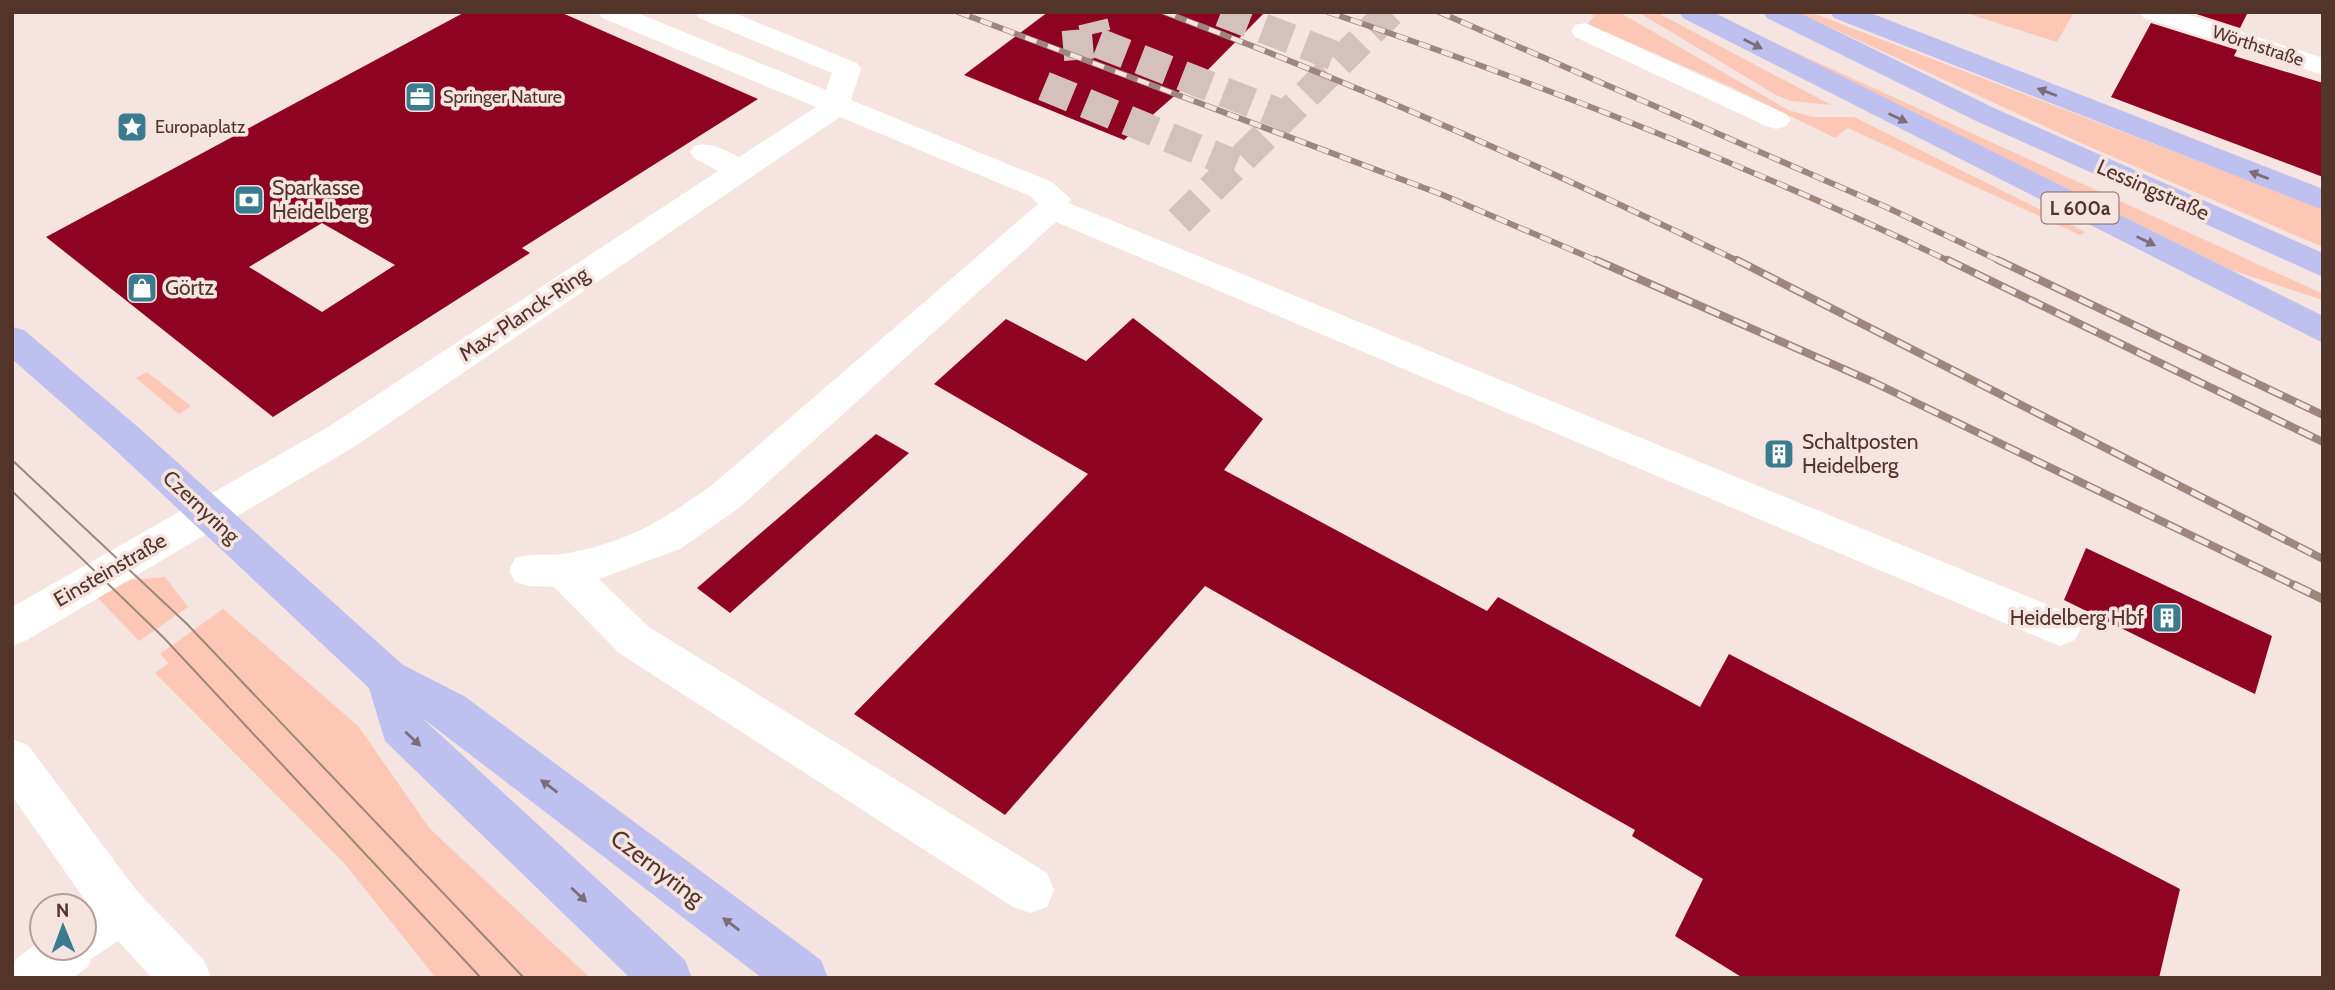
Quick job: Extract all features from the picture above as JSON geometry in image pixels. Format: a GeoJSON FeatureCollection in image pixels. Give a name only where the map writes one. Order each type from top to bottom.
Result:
{"type":"FeatureCollection","features":[{"type":"Feature","properties":{"kind":"main road","name":"L 600a"},"geometry":{"type":"LineString","coordinates":[[1692,12],[1837,88],[2323,331]]}},
{"type":"Feature","properties":{"kind":"main road","name":"Lessingstraße"},"geometry":{"type":"LineString","coordinates":[[1732,12],[1984,114]]}},
{"type":"Feature","properties":{"kind":"main road","name":"Lessingstraße"},"geometry":{"type":"LineString","coordinates":[[1776,12],[1984,114],[2323,266]]}},
{"type":"Feature","properties":{"kind":"main road"},"geometry":{"type":"LineString","coordinates":[[1843,12],[2323,200]]}},
{"type":"Feature","properties":{"kind":"main road","name":"Czernyring"},"geometry":{"type":"LineString","coordinates":[[12,339],[388,678],[449,710],[794,973]]}},
{"type":"Feature","properties":{"kind":"main road"},"geometry":{"type":"LineString","coordinates":[[388,678],[401,727],[667,978]]}},
{"type":"Feature","properties":{"kind":"street"},"geometry":{"type":"LineString","coordinates":[[611,12],[835,107],[1041,189],[1055,199],[1052,208],[725,497],[666,538],[615,559],[547,571],[634,640],[1030,890]]}},
{"type":"Feature","properties":{"kind":"street"},"geometry":{"type":"LineString","coordinates":[[651,12],[824,86],[835,107]]}},
{"type":"Feature","properties":{"kind":"street"},"geometry":{"type":"LineString","coordinates":[[708,12],[847,69],[835,107]]}},
{"type":"Feature","properties":{"kind":"street","name":"Wörthstraße"},"geometry":{"type":"LineString","coordinates":[[2153,12],[2323,67]]}},
{"type":"Feature","properties":{"kind":"street"},"geometry":{"type":"LineString","coordinates":[[1585,31],[1776,120]]}},
{"type":"Feature","properties":{"kind":"street","name":"Max-Planck-Ring"},"geometry":{"type":"LineString","coordinates":[[208,513],[341,437],[835,107]]}},
{"type":"Feature","properties":{"kind":"street"},"geometry":{"type":"LineString","coordinates":[[705,152],[741,170]]}},
{"type":"Feature","properties":{"kind":"street"},"geometry":{"type":"LineString","coordinates":[[1052,208],[2060,628]]}},
{"type":"Feature","properties":{"kind":"street","name":"Einsteinstraße"},"geometry":{"type":"LineString","coordinates":[[12,628],[208,513]]}},
{"type":"Feature","properties":{"kind":"street"},"geometry":{"type":"LineString","coordinates":[[12,760],[102,923],[186,978]]}},
{"type":"Feature","properties":{"kind":"street"},"geometry":{"type":"LineString","coordinates":[[33,978],[53,962]]}},
{"type":"Feature","properties":{"kind":"shaded area"},"geometry":{"type":"Polygon","coordinates":[[[1589,12],[1619,12],[1788,110],[1813,117],[1854,117],[2085,232],[2080,235],[1848,128],[1835,138],[1731,87],[1588,24],[1594,16],[1589,12]]]}},
{"type":"Feature","properties":{"kind":"shaded area"},"geometry":{"type":"Polygon","coordinates":[[[1638,12],[1656,12],[1831,105],[1791,101],[1776,95],[1638,12]]]}},
{"type":"Feature","properties":{"kind":"shaded area"},"geometry":{"type":"Polygon","coordinates":[[[1797,12],[1810,12],[2323,209],[2323,247],[2092,148],[1797,12]]]}},
{"type":"Feature","properties":{"kind":"shaded area"},"geometry":{"type":"Polygon","coordinates":[[[1963,12],[2074,12],[2057,42],[1963,12]]]}},
{"type":"Feature","properties":{"kind":"shaded area"},"geometry":{"type":"Polygon","coordinates":[[[1751,32],[2323,294],[2323,300],[2231,270],[1751,32]]]}},
{"type":"Feature","properties":{"kind":"shaded area"},"geometry":{"type":"Polygon","coordinates":[[[147,372],[191,406],[179,414],[136,378],[147,372]]]}},
{"type":"Feature","properties":{"kind":"shaded area"},"geometry":{"type":"Polygon","coordinates":[[[165,577],[188,607],[139,641],[94,594],[132,580],[165,577]]]}},
{"type":"Feature","properties":{"kind":"shaded area"},"geometry":{"type":"Polygon","coordinates":[[[223,609],[358,726],[430,829],[590,978],[436,978],[345,864],[155,673],[169,663],[160,654],[223,609]]]}},
{"type":"Feature","properties":{"kind":"building"},"geometry":{"type":"Polygon","coordinates":[[[465,12],[560,12],[758,99],[522,248],[530,253],[273,417],[46,237],[465,12]],[[322,223],[249,267],[322,312],[395,265],[322,223]]]}},
{"type":"Feature","properties":{"kind":"building"},"geometry":{"type":"Polygon","coordinates":[[[1048,12],[1265,12],[1186,92],[1181,90],[1124,140],[964,75],[1048,12]]]}},
{"type":"Feature","properties":{"kind":"building"},"geometry":{"type":"Polygon","coordinates":[[[2190,12],[2248,12],[2240,28],[2190,12]]]}},
{"type":"Feature","properties":{"kind":"building"},"geometry":{"type":"Polygon","coordinates":[[[2151,23],[2237,50],[2234,56],[2323,83],[2323,177],[2111,97],[2151,23]]]}},
{"type":"Feature","properties":{"kind":"building"},"geometry":{"type":"Polygon","coordinates":[[[1133,318],[1263,419],[1224,470],[1487,611],[1498,597],[1700,707],[1729,654],[2180,889],[2159,978],[1743,978],[1675,936],[1703,879],[1632,836],[1635,830],[1205,586],[1005,815],[854,714],[1088,474],[934,384],[1006,319],[1086,361],[1133,318]]]}},
{"type":"Feature","properties":{"kind":"building"},"geometry":{"type":"Polygon","coordinates":[[[876,434],[909,453],[730,613],[697,588],[876,434]]]}},
{"type":"Feature","properties":{"kind":"building","name":"Heidelberg Hbf"},"geometry":{"type":"Polygon","coordinates":[[[2086,548],[2272,636],[2255,694],[2064,600],[2086,548]]]}},
{"type":"Feature","properties":{"kind":"tunnel"},"geometry":{"type":"LineString","coordinates":[[1221,12],[1343,59]]}},
{"type":"Feature","properties":{"kind":"tunnel"},"geometry":{"type":"LineString","coordinates":[[1343,59],[1390,12]]}},
{"type":"Feature","properties":{"kind":"tunnel"},"geometry":{"type":"LineString","coordinates":[[1093,22],[1098,43]]}},
{"type":"Feature","properties":{"kind":"tunnel"},"geometry":{"type":"LineString","coordinates":[[1063,46],[1098,43]]}},
{"type":"Feature","properties":{"kind":"tunnel"},"geometry":{"type":"LineString","coordinates":[[1098,43],[1285,116]]}},
{"type":"Feature","properties":{"kind":"tunnel"},"geometry":{"type":"LineString","coordinates":[[1285,116],[1343,59]]}},
{"type":"Feature","properties":{"kind":"tunnel"},"geometry":{"type":"LineString","coordinates":[[1044,86],[1236,165]]}},
{"type":"Feature","properties":{"kind":"tunnel"},"geometry":{"type":"LineString","coordinates":[[1236,165],[1285,116]]}},
{"type":"Feature","properties":{"kind":"tunnel"},"geometry":{"type":"LineString","coordinates":[[1179,221],[1236,165]]}},
{"type":"Feature","properties":{"kind":"tram line"},"geometry":{"type":"LineString","coordinates":[[12,460],[187,624],[524,978]]}},
{"type":"Feature","properties":{"kind":"tram line"},"geometry":{"type":"LineString","coordinates":[[12,491],[164,638],[481,978]]}},
{"type":"Feature","properties":{"kind":"railway"},"geometry":{"type":"LineString","coordinates":[[958,12],[1443,195],[1600,262]]}},
{"type":"Feature","properties":{"kind":"railway"},"geometry":{"type":"LineString","coordinates":[[1164,12],[1311,69],[1455,130],[1740,262]]}},
{"type":"Feature","properties":{"kind":"railway"},"geometry":{"type":"LineString","coordinates":[[1328,12],[1487,68],[1644,128],[1798,192],[1951,262]]}},
{"type":"Feature","properties":{"kind":"railway"},"geometry":{"type":"LineString","coordinates":[[1439,12],[1886,207],[2002,262]]}},
{"type":"Feature","properties":{"kind":"railway"},"geometry":{"type":"LineString","coordinates":[[1596,260],[1873,382],[2298,587]]}},
{"type":"Feature","properties":{"kind":"railway"},"geometry":{"type":"LineString","coordinates":[[1737,260],[2323,559]]}},
{"type":"Feature","properties":{"kind":"railway"},"geometry":{"type":"LineString","coordinates":[[1948,260],[2323,442]]}},
{"type":"Feature","properties":{"kind":"railway"},"geometry":{"type":"LineString","coordinates":[[1998,260],[2323,415]]}},
{"type":"Feature","properties":{"kind":"railway"},"geometry":{"type":"LineString","coordinates":[[2294,585],[2323,599]]}},
{"type":"Feature","properties":{"kind":"place","name":"Springer Nature"},"geometry":{"type":"Point","coordinates":[420,97]}},
{"type":"Feature","properties":{"kind":"place","name":"Europaplatz"},"geometry":{"type":"Point","coordinates":[132,127]}},
{"type":"Feature","properties":{"kind":"place","name":"Sparkasse Heidelberg"},"geometry":{"type":"Point","coordinates":[249,200]}},
{"type":"Feature","properties":{"kind":"place","name":"Görtz"},"geometry":{"type":"Point","coordinates":[142,288]}},
{"type":"Feature","properties":{"kind":"place","name":"Schaltposten Heidelberg"},"geometry":{"type":"Point","coordinates":[1779,454]}},
{"type":"Feature","properties":{"kind":"place","name":"Heidelberg Hbf"},"geometry":{"type":"Point","coordinates":[2167,618]}}]}
